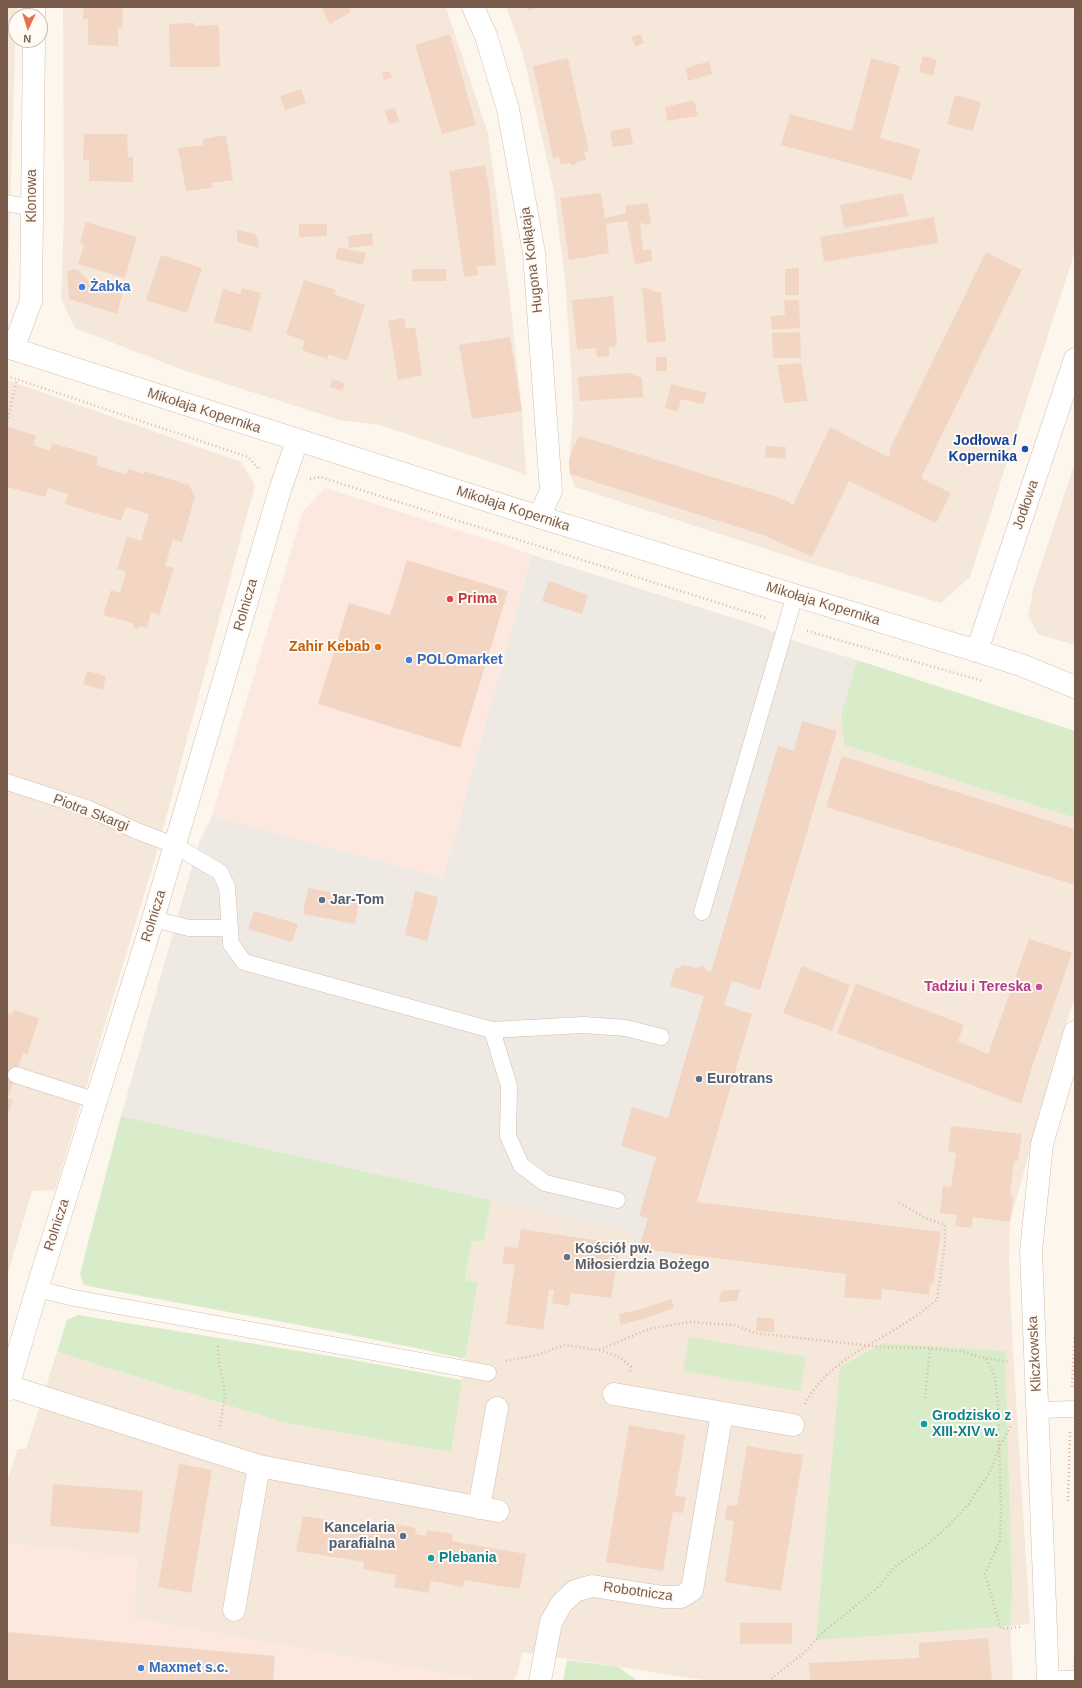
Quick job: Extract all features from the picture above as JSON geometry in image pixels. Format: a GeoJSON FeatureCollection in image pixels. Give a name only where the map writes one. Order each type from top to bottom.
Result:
{"type":"FeatureCollection","features":[{"type":"Feature","properties":{"kind":"street","name":"Hugona Kołłątaja"},"geometry":{"type":"LineString","coordinates":[[473,7],[486,36],[508,108],[534,253],[551,491],[539,517]]}},
{"type":"Feature","properties":{"kind":"street","name":"Klonowa"},"geometry":{"type":"LineString","coordinates":[[10,348],[31,301],[34,48]]}},
{"type":"Feature","properties":{"kind":"street","name":"Mikołaja Kopernika"},"geometry":{"type":"LineString","coordinates":[[10,348],[297,441],[539,517],[1021,665],[1075,687]]}},
{"type":"Feature","properties":{"kind":"street","name":"Jodłowa"},"geometry":{"type":"LineString","coordinates":[[977,651],[1075,359]]}},
{"type":"Feature","properties":{"kind":"street","name":"Rolnicza"},"geometry":{"type":"LineString","coordinates":[[8,1388],[37,1289],[97,1100],[197,774],[280,490],[297,441]]}},
{"type":"Feature","properties":{"kind":"street","name":"Mikołaja Kopernika"},"geometry":{"type":"LineString","coordinates":[[1021,665],[1075,674]]}},
{"type":"Feature","properties":{"kind":"street","name":"Kliczkowska"},"geometry":{"type":"LineString","coordinates":[[1048,1680],[1031,1245],[1042,1144],[1075,1032]]}},
{"type":"Feature","properties":{"kind":"street"},"geometry":{"type":"LineString","coordinates":[[8,1388],[259,1466],[488,1510],[497,1408]]}},
{"type":"Feature","properties":{"kind":"street"},"geometry":{"type":"LineString","coordinates":[[620,1395],[793,1425]]}},
{"type":"Feature","properties":{"kind":"street","name":"Robotnicza"},"geometry":{"type":"LineString","coordinates":[[540,1681],[551,1622],[562,1603],[574,1591],[592,1586],[663,1597],[681,1597],[692,1590],[722,1413]]}},
{"type":"Feature","properties":{"kind":"street"},"geometry":{"type":"LineString","coordinates":[[234,1610],[259,1466]]}},
{"type":"Feature","properties":{"kind":"lane"},"geometry":{"type":"LineString","coordinates":[[7,203],[32,208]]}},
{"type":"Feature","properties":{"kind":"lane"},"geometry":{"type":"LineString","coordinates":[[702,912],[795,595]]}},
{"type":"Feature","properties":{"kind":"lane","name":"Piotra Skargi"},"geometry":{"type":"LineString","coordinates":[[7,782],[87,808],[137,831],[174,845],[220,872],[227,887],[231,944],[244,962],[492,1030],[583,1024],[626,1028],[661,1037]]}},
{"type":"Feature","properties":{"kind":"lane"},"geometry":{"type":"LineString","coordinates":[[153,919],[189,928],[229,928]]}},
{"type":"Feature","properties":{"kind":"lane"},"geometry":{"type":"LineString","coordinates":[[492,1030],[509,1086],[508,1136],[521,1165],[545,1183],[617,1200]]}},
{"type":"Feature","properties":{"kind":"lane"},"geometry":{"type":"LineString","coordinates":[[16,1075],[97,1100]]}},
{"type":"Feature","properties":{"kind":"lane"},"geometry":{"type":"LineString","coordinates":[[37,1289],[74,1298],[224,1324],[493,1368]]}},
{"type":"Feature","properties":{"kind":"lane"},"geometry":{"type":"LineString","coordinates":[[1037,1410],[1075,1409]]}},
{"type":"Feature","properties":{"kind":"lane"},"geometry":{"type":"LineString","coordinates":[[1048,1680],[1075,1679]]}},
{"type":"Feature","properties":{"kind":"path"},"geometry":{"type":"LineString","coordinates":[[7,422],[19,374]]}},
{"type":"Feature","properties":{"kind":"path"},"geometry":{"type":"LineString","coordinates":[[7,376],[248,457],[258,468],[262,469]]}},
{"type":"Feature","properties":{"kind":"path"},"geometry":{"type":"LineString","coordinates":[[304,480],[320,477],[786,625],[983,682]]}},
{"type":"Feature","properties":{"kind":"path"},"geometry":{"type":"LineString","coordinates":[[793,1425],[807,1398],[831,1370],[867,1345],[903,1324],[937,1300],[945,1244],[945,1225],[922,1217],[897,1201]]}},
{"type":"Feature","properties":{"kind":"path"},"geometry":{"type":"LineString","coordinates":[[599,1350],[649,1329],[689,1322],[734,1325],[755,1333],[867,1345],[930,1348],[964,1352],[1009,1362]]}},
{"type":"Feature","properties":{"kind":"path"},"geometry":{"type":"LineString","coordinates":[[216,1452],[225,1393],[219,1362],[218,1347],[224,1324]]}},
{"type":"Feature","properties":{"kind":"path"},"geometry":{"type":"LineString","coordinates":[[493,1368],[564,1345],[599,1350],[620,1357],[631,1367],[620,1395]]}},
{"type":"Feature","properties":{"kind":"path"},"geometry":{"type":"LineString","coordinates":[[925,1398],[930,1348]]}},
{"type":"Feature","properties":{"kind":"path"},"geometry":{"type":"LineString","coordinates":[[986,1358],[995,1376],[998,1405],[1000,1540],[984,1574],[1001,1629],[1022,1627]]}},
{"type":"Feature","properties":{"kind":"path"},"geometry":{"type":"LineString","coordinates":[[768,1681],[804,1653],[821,1634],[875,1590],[896,1566],[929,1543],[968,1505],[991,1470],[998,1448],[1011,1425]]}},
{"type":"Feature","properties":{"kind":"shaded area"},"geometry":{"type":"Polygon","coordinates":[[[7,7],[18,7],[8,8],[8,48],[15,48],[7,310],[7,7]]]}},
{"type":"Feature","properties":{"kind":"shaded area"},"geometry":{"type":"Polygon","coordinates":[[[63,7],[446,7],[488,133],[509,290],[522,411],[526,475],[380,425],[339,420],[180,369],[75,328],[61,298],[64,218],[63,7]]]}},
{"type":"Feature","properties":{"kind":"shaded area"},"geometry":{"type":"Polygon","coordinates":[[[506,7],[1065,7],[1075,9],[1075,251],[970,577],[941,603],[812,564],[575,487],[570,474],[569,461],[573,415],[565,278],[553,187],[522,50],[506,7]]]}},
{"type":"Feature","properties":{"kind":"shaded area"},"geometry":{"type":"Polygon","coordinates":[[[7,380],[241,462],[255,485],[156,855],[55,1190],[32,1191],[7,1276],[7,380]]]}},
{"type":"Feature","properties":{"kind":"shaded area"},"geometry":{"type":"Polygon","coordinates":[[[1075,462],[1075,645],[1038,634],[1028,616],[1034,586],[1075,462]]]}},
{"type":"Feature","properties":{"kind":"shaded area"},"geometry":{"type":"Polygon","coordinates":[[[325,488],[532,555],[443,878],[212,816],[303,511],[325,488]]]}},
{"type":"Feature","properties":{"kind":"shaded area"},"geometry":{"type":"Polygon","coordinates":[[[532,555],[756,625],[798,642],[857,660],[841,715],[831,714],[796,842],[673,1262],[640,1256],[628,1231],[121,1116],[200,840],[212,816],[443,878],[532,555]]]}},
{"type":"Feature","properties":{"kind":"shaded area"},"geometry":{"type":"Polygon","coordinates":[[[831,713],[841,715],[844,745],[1075,818],[1075,999],[1062,1034],[1010,1222],[1009,1261],[1013,1351],[1030,1624],[1010,1626],[1013,1681],[710,1681],[522,1652],[517,1675],[512,1681],[485,1681],[134,1619],[137,1558],[7,1543],[7,1481],[18,1449],[26,1449],[57,1352],[282,1422],[450,1451],[478,1282],[465,1280],[472,1240],[484,1241],[491,1200],[628,1231],[640,1256],[673,1262],[796,842],[831,713]]]}},
{"type":"Feature","properties":{"kind":"shaded area"},"geometry":{"type":"Polygon","coordinates":[[[7,1543],[138,1558],[134,1619],[485,1681],[7,1681],[7,1543]]]}},
{"type":"Feature","properties":{"kind":"shaded area"},"geometry":{"type":"Polygon","coordinates":[[[1075,1620],[1075,1681],[1072,1681],[1073,1660],[1075,1620]]]}},
{"type":"Feature","properties":{"kind":"green space"},"geometry":{"type":"Polygon","coordinates":[[[857,660],[1075,731],[1075,818],[844,745],[841,715],[857,660]]]}},
{"type":"Feature","properties":{"kind":"green space"},"geometry":{"type":"Polygon","coordinates":[[[121,1116],[491,1200],[484,1241],[472,1241],[465,1280],[478,1282],[465,1359],[323,1329],[84,1285],[80,1274],[121,1116]]]}},
{"type":"Feature","properties":{"kind":"green space"},"geometry":{"type":"Polygon","coordinates":[[[78,1315],[348,1359],[462,1380],[451,1452],[282,1422],[57,1352],[67,1320],[78,1315]]]}},
{"type":"Feature","properties":{"kind":"green space"},"geometry":{"type":"Polygon","coordinates":[[[689,1337],[806,1357],[800,1391],[683,1371],[689,1337]]]}},
{"type":"Feature","properties":{"kind":"green space"},"geometry":{"type":"Polygon","coordinates":[[[883,1343],[1005,1351],[1012,1588],[1010,1626],[816,1640],[840,1367],[883,1343]]]}},
{"type":"Feature","properties":{"kind":"green space"},"geometry":{"type":"Polygon","coordinates":[[[567,1660],[618,1667],[638,1681],[563,1681],[567,1660]]]}},
{"type":"Feature","properties":{"kind":"building"},"geometry":{"type":"Polygon","coordinates":[[[84,7],[123,7],[122,28],[118,28],[118,46],[88,45],[88,19],[83,19],[84,7]]]}},
{"type":"Feature","properties":{"kind":"building"},"geometry":{"type":"Polygon","coordinates":[[[321,7],[348,7],[351,12],[330,24],[321,7]]]}},
{"type":"Feature","properties":{"kind":"building"},"geometry":{"type":"Polygon","coordinates":[[[527,7],[536,7],[536,8],[528,11],[527,7]]]}},
{"type":"Feature","properties":{"kind":"building"},"geometry":{"type":"Polygon","coordinates":[[[194,23],[195,26],[219,25],[220,67],[170,67],[169,24],[194,23]]]}},
{"type":"Feature","properties":{"kind":"building"},"geometry":{"type":"Polygon","coordinates":[[[450,34],[476,125],[442,134],[415,45],[450,34]]]}},
{"type":"Feature","properties":{"kind":"building"},"geometry":{"type":"Polygon","coordinates":[[[641,34],[644,43],[635,46],[632,37],[641,34]]]}},
{"type":"Feature","properties":{"kind":"building"},"geometry":{"type":"Polygon","coordinates":[[[923,56],[937,60],[933,76],[919,72],[923,56]]]}},
{"type":"Feature","properties":{"kind":"building"},"geometry":{"type":"Polygon","coordinates":[[[568,58],[589,151],[584,152],[586,160],[577,162],[574,166],[569,163],[561,165],[559,157],[553,158],[533,66],[568,58]]]}},
{"type":"Feature","properties":{"kind":"building"},"geometry":{"type":"Polygon","coordinates":[[[871,58],[900,66],[880,138],[920,149],[912,180],[781,145],[790,114],[852,131],[871,58]]]}},
{"type":"Feature","properties":{"kind":"building"},"geometry":{"type":"Polygon","coordinates":[[[710,61],[712,74],[688,81],[686,68],[710,61]]]}},
{"type":"Feature","properties":{"kind":"building"},"geometry":{"type":"Polygon","coordinates":[[[390,71],[392,77],[384,80],[382,73],[390,71]]]}},
{"type":"Feature","properties":{"kind":"building"},"geometry":{"type":"Polygon","coordinates":[[[301,89],[306,103],[285,110],[280,96],[301,89]]]}},
{"type":"Feature","properties":{"kind":"building"},"geometry":{"type":"Polygon","coordinates":[[[955,95],[981,102],[973,131],[947,124],[955,95]]]}},
{"type":"Feature","properties":{"kind":"building"},"geometry":{"type":"Polygon","coordinates":[[[694,100],[698,116],[667,121],[665,107],[694,100]]]}},
{"type":"Feature","properties":{"kind":"building"},"geometry":{"type":"Polygon","coordinates":[[[395,108],[399,121],[389,124],[385,111],[395,108]]]}},
{"type":"Feature","properties":{"kind":"building"},"geometry":{"type":"Polygon","coordinates":[[[630,128],[633,144],[613,147],[610,131],[630,128]]]}},
{"type":"Feature","properties":{"kind":"building"},"geometry":{"type":"Polygon","coordinates":[[[84,134],[127,134],[128,157],[133,157],[133,182],[89,181],[89,160],[83,160],[84,134]]]}},
{"type":"Feature","properties":{"kind":"building"},"geometry":{"type":"Polygon","coordinates":[[[226,135],[233,180],[211,183],[212,188],[186,191],[178,148],[203,145],[203,139],[226,135]]]}},
{"type":"Feature","properties":{"kind":"building"},"geometry":{"type":"Polygon","coordinates":[[[485,165],[490,194],[496,265],[477,267],[478,275],[464,277],[449,171],[485,165]]]}},
{"type":"Feature","properties":{"kind":"building"},"geometry":{"type":"Polygon","coordinates":[[[601,193],[605,218],[626,213],[626,206],[648,203],[651,225],[640,223],[643,250],[651,249],[652,261],[635,264],[627,221],[606,224],[609,253],[569,260],[560,198],[601,193]]]}},
{"type":"Feature","properties":{"kind":"building"},"geometry":{"type":"Polygon","coordinates":[[[903,193],[908,216],[844,228],[840,205],[903,193]]]}},
{"type":"Feature","properties":{"kind":"building"},"geometry":{"type":"Polygon","coordinates":[[[934,217],[938,243],[824,262],[820,237],[934,217]]]}},
{"type":"Feature","properties":{"kind":"building"},"geometry":{"type":"Polygon","coordinates":[[[86,222],[137,237],[125,278],[78,264],[84,245],[80,242],[86,222]]]}},
{"type":"Feature","properties":{"kind":"building"},"geometry":{"type":"Polygon","coordinates":[[[299,224],[327,224],[327,236],[299,237],[299,224]]]}},
{"type":"Feature","properties":{"kind":"building"},"geometry":{"type":"Polygon","coordinates":[[[237,230],[256,234],[259,248],[237,242],[237,230]]]}},
{"type":"Feature","properties":{"kind":"building"},"geometry":{"type":"Polygon","coordinates":[[[372,233],[373,245],[349,248],[348,236],[372,233]]]}},
{"type":"Feature","properties":{"kind":"building"},"geometry":{"type":"Polygon","coordinates":[[[338,247],[366,253],[363,265],[335,259],[338,247]]]}},
{"type":"Feature","properties":{"kind":"building"},"geometry":{"type":"Polygon","coordinates":[[[986,252],[1022,270],[921,478],[951,493],[936,523],[849,481],[812,557],[763,535],[570,474],[569,461],[573,447],[580,436],[774,496],[790,502],[790,504],[793,505],[830,427],[888,457],[891,451],[889,451],[986,252]]]}},
{"type":"Feature","properties":{"kind":"building"},"geometry":{"type":"Polygon","coordinates":[[[161,255],[202,268],[187,313],[146,300],[161,255]]]}},
{"type":"Feature","properties":{"kind":"building"},"geometry":{"type":"Polygon","coordinates":[[[799,268],[799,295],[785,295],[785,269],[799,268]]]}},
{"type":"Feature","properties":{"kind":"building"},"geometry":{"type":"Polygon","coordinates":[[[74,269],[79,271],[91,283],[113,290],[115,285],[124,288],[117,314],[69,299],[67,272],[74,269]]]}},
{"type":"Feature","properties":{"kind":"building"},"geometry":{"type":"Polygon","coordinates":[[[412,269],[446,269],[446,281],[412,281],[412,269]]]}},
{"type":"Feature","properties":{"kind":"building"},"geometry":{"type":"Polygon","coordinates":[[[304,280],[336,290],[334,294],[365,305],[347,361],[329,354],[327,359],[302,350],[305,341],[286,334],[304,280]]]}},
{"type":"Feature","properties":{"kind":"building"},"geometry":{"type":"Polygon","coordinates":[[[642,287],[661,293],[666,341],[647,342],[642,287]]]}},
{"type":"Feature","properties":{"kind":"building"},"geometry":{"type":"Polygon","coordinates":[[[242,288],[261,293],[251,332],[214,322],[223,289],[240,294],[242,288]]]}},
{"type":"Feature","properties":{"kind":"building"},"geometry":{"type":"Polygon","coordinates":[[[613,296],[617,346],[609,347],[609,356],[597,357],[596,348],[577,350],[572,300],[613,296]]]}},
{"type":"Feature","properties":{"kind":"building"},"geometry":{"type":"Polygon","coordinates":[[[784,300],[799,300],[800,328],[772,330],[771,316],[785,315],[784,300]]]}},
{"type":"Feature","properties":{"kind":"building"},"geometry":{"type":"Polygon","coordinates":[[[404,318],[406,329],[415,327],[422,375],[398,380],[388,321],[404,318]]]}},
{"type":"Feature","properties":{"kind":"building"},"geometry":{"type":"Polygon","coordinates":[[[800,332],[801,358],[773,358],[772,333],[800,332]]]}},
{"type":"Feature","properties":{"kind":"building"},"geometry":{"type":"Polygon","coordinates":[[[510,337],[522,411],[472,419],[459,345],[510,337]]]}},
{"type":"Feature","properties":{"kind":"building"},"geometry":{"type":"Polygon","coordinates":[[[667,357],[667,371],[656,371],[655,358],[667,357]]]}},
{"type":"Feature","properties":{"kind":"building"},"geometry":{"type":"Polygon","coordinates":[[[801,363],[808,401],[784,403],[777,365],[801,363]]]}},
{"type":"Feature","properties":{"kind":"building"},"geometry":{"type":"Polygon","coordinates":[[[629,373],[642,378],[643,397],[580,401],[578,377],[629,373]]]}},
{"type":"Feature","properties":{"kind":"building"},"geometry":{"type":"Polygon","coordinates":[[[332,379],[345,383],[342,391],[330,387],[332,379]]]}},
{"type":"Feature","properties":{"kind":"building"},"geometry":{"type":"Polygon","coordinates":[[[671,384],[707,393],[703,404],[681,399],[678,412],[665,408],[671,384]]]}},
{"type":"Feature","properties":{"kind":"building"},"geometry":{"type":"Polygon","coordinates":[[[7,426],[36,436],[33,445],[50,451],[52,443],[98,457],[96,465],[126,475],[128,469],[144,474],[144,471],[189,485],[195,497],[182,542],[173,539],[165,566],[174,568],[159,615],[151,612],[147,628],[141,626],[135,629],[132,623],[103,615],[111,590],[120,593],[126,572],[117,569],[127,536],[141,541],[149,514],[126,507],[121,521],[65,504],[68,494],[48,488],[45,497],[7,487],[7,426]]]}},
{"type":"Feature","properties":{"kind":"building"},"geometry":{"type":"Polygon","coordinates":[[[766,446],[786,447],[785,459],[765,457],[766,446]]]}},
{"type":"Feature","properties":{"kind":"building","name":"POLOmarket"},"geometry":{"type":"Polygon","coordinates":[[[407,560],[508,591],[460,748],[318,704],[349,603],[390,615],[407,560]]]}},
{"type":"Feature","properties":{"kind":"building"},"geometry":{"type":"Polygon","coordinates":[[[549,581],[588,595],[582,614],[542,601],[549,581]]]}},
{"type":"Feature","properties":{"kind":"building"},"geometry":{"type":"Polygon","coordinates":[[[87,671],[106,676],[103,690],[83,684],[87,671]]]}},
{"type":"Feature","properties":{"kind":"building"},"geometry":{"type":"Polygon","coordinates":[[[802,721],[837,731],[760,990],[732,981],[724,1005],[752,1014],[697,1202],[941,1232],[933,1285],[930,1284],[929,1295],[882,1289],[881,1300],[844,1297],[846,1274],[639,1248],[648,1218],[639,1216],[656,1157],[621,1146],[632,1107],[668,1118],[704,996],[670,986],[675,969],[684,965],[696,968],[703,965],[708,972],[711,972],[778,746],[794,751],[802,721]]]}},
{"type":"Feature","properties":{"kind":"building"},"geometry":{"type":"Polygon","coordinates":[[[842,756],[1075,829],[1075,885],[826,807],[842,756]]]}},
{"type":"Feature","properties":{"kind":"building"},"geometry":{"type":"Polygon","coordinates":[[[308,888],[360,898],[355,924],[303,914],[308,888]]]}},
{"type":"Feature","properties":{"kind":"building"},"geometry":{"type":"Polygon","coordinates":[[[415,891],[438,897],[427,941],[405,935],[415,891]]]}},
{"type":"Feature","properties":{"kind":"building"},"geometry":{"type":"Polygon","coordinates":[[[254,911],[298,924],[292,942],[248,929],[254,911]]]}},
{"type":"Feature","properties":{"kind":"building"},"geometry":{"type":"Polygon","coordinates":[[[1029,939],[1072,953],[1031,1070],[1021,1104],[837,1033],[856,983],[964,1025],[958,1041],[988,1054],[1029,939]]]}},
{"type":"Feature","properties":{"kind":"building"},"geometry":{"type":"Polygon","coordinates":[[[802,966],[850,985],[832,1031],[783,1013],[802,966]]]}},
{"type":"Feature","properties":{"kind":"building"},"geometry":{"type":"Polygon","coordinates":[[[14,1010],[39,1018],[27,1055],[23,1053],[8,1098],[13,1100],[7,1116],[7,1013],[12,1014],[14,1010]]]}},
{"type":"Feature","properties":{"kind":"building"},"geometry":{"type":"Polygon","coordinates":[[[951,1126],[1022,1134],[1018,1161],[1014,1161],[1010,1195],[1013,1196],[1010,1222],[973,1217],[971,1228],[955,1226],[957,1215],[940,1213],[943,1186],[951,1187],[956,1153],[948,1152],[951,1126]]]}},
{"type":"Feature","properties":{"kind":"building","name":"Kościół pw. Miłosierdzia Bożego"},"geometry":{"type":"Polygon","coordinates":[[[521,1229],[620,1244],[611,1298],[571,1293],[569,1306],[552,1303],[554,1290],[549,1290],[543,1330],[506,1324],[515,1265],[502,1263],[505,1246],[518,1248],[521,1229]]]}},
{"type":"Feature","properties":{"kind":"building"},"geometry":{"type":"Polygon","coordinates":[[[740,1289],[737,1301],[719,1302],[721,1291],[740,1289]]]}},
{"type":"Feature","properties":{"kind":"building"},"geometry":{"type":"Polygon","coordinates":[[[671,1299],[674,1308],[620,1325],[619,1314],[642,1309],[671,1299]]]}},
{"type":"Feature","properties":{"kind":"building"},"geometry":{"type":"Polygon","coordinates":[[[757,1317],[774,1319],[774,1332],[756,1331],[757,1317]]]}},
{"type":"Feature","properties":{"kind":"building"},"geometry":{"type":"Polygon","coordinates":[[[629,1425],[685,1435],[675,1496],[686,1497],[683,1513],[673,1512],[663,1571],[606,1562],[629,1425]]]}},
{"type":"Feature","properties":{"kind":"building"},"geometry":{"type":"Polygon","coordinates":[[[747,1446],[803,1455],[781,1591],[725,1582],[734,1521],[725,1520],[727,1505],[737,1506],[747,1446]]]}},
{"type":"Feature","properties":{"kind":"building"},"geometry":{"type":"Polygon","coordinates":[[[179,1464],[212,1470],[191,1593],[158,1587],[179,1464]]]}},
{"type":"Feature","properties":{"kind":"building"},"geometry":{"type":"Polygon","coordinates":[[[53,1484],[143,1491],[139,1533],[50,1526],[53,1484]]]}},
{"type":"Feature","properties":{"kind":"building","name":"Plebania"},"geometry":{"type":"Polygon","coordinates":[[[303,1516],[389,1530],[390,1523],[416,1528],[415,1534],[426,1536],[427,1530],[453,1534],[452,1541],[526,1554],[520,1589],[464,1580],[463,1587],[431,1581],[428,1593],[394,1587],[396,1575],[363,1569],[364,1562],[296,1551],[303,1516]]]}},
{"type":"Feature","properties":{"kind":"building"},"geometry":{"type":"Polygon","coordinates":[[[740,1623],[792,1623],[792,1644],[740,1644],[740,1623]]]}},
{"type":"Feature","properties":{"kind":"building","name":"Maxmet s.c."},"geometry":{"type":"Polygon","coordinates":[[[7,1632],[275,1656],[273,1681],[7,1681],[7,1632]]]}},
{"type":"Feature","properties":{"kind":"building"},"geometry":{"type":"Polygon","coordinates":[[[988,1638],[992,1681],[810,1681],[809,1663],[919,1658],[919,1643],[988,1638]]]}},
{"type":"Feature","properties":{"kind":"place","name":"Żabka"},"geometry":{"type":"Point","coordinates":[82,287]}},
{"type":"Feature","properties":{"kind":"place","name":"Jodłowa / Kopernika"},"geometry":{"type":"Point","coordinates":[1025,449]}},
{"type":"Feature","properties":{"kind":"place","name":"Prima"},"geometry":{"type":"Point","coordinates":[450,599]}},
{"type":"Feature","properties":{"kind":"place","name":"Zahir Kebab"},"geometry":{"type":"Point","coordinates":[378,647]}},
{"type":"Feature","properties":{"kind":"place","name":"POLOmarket"},"geometry":{"type":"Point","coordinates":[409,660]}},
{"type":"Feature","properties":{"kind":"place","name":"Jar-Tom"},"geometry":{"type":"Point","coordinates":[322,900]}},
{"type":"Feature","properties":{"kind":"place","name":"Tadziu i Tereska"},"geometry":{"type":"Point","coordinates":[1039,987]}},
{"type":"Feature","properties":{"kind":"place","name":"Eurotrans"},"geometry":{"type":"Point","coordinates":[699,1079]}},
{"type":"Feature","properties":{"kind":"place","name":"Kościół pw. Miłosierdzia Bożego"},"geometry":{"type":"Point","coordinates":[567,1257]}},
{"type":"Feature","properties":{"kind":"place","name":"Grodzisko z XIII-XIV w."},"geometry":{"type":"Point","coordinates":[924,1424]}},
{"type":"Feature","properties":{"kind":"place","name":"Kancelaria parafialna"},"geometry":{"type":"Point","coordinates":[403,1536]}},
{"type":"Feature","properties":{"kind":"place","name":"Plebania"},"geometry":{"type":"Point","coordinates":[431,1558]}},
{"type":"Feature","properties":{"kind":"place","name":"Maxmet s.c."},"geometry":{"type":"Point","coordinates":[141,1668]}}]}
